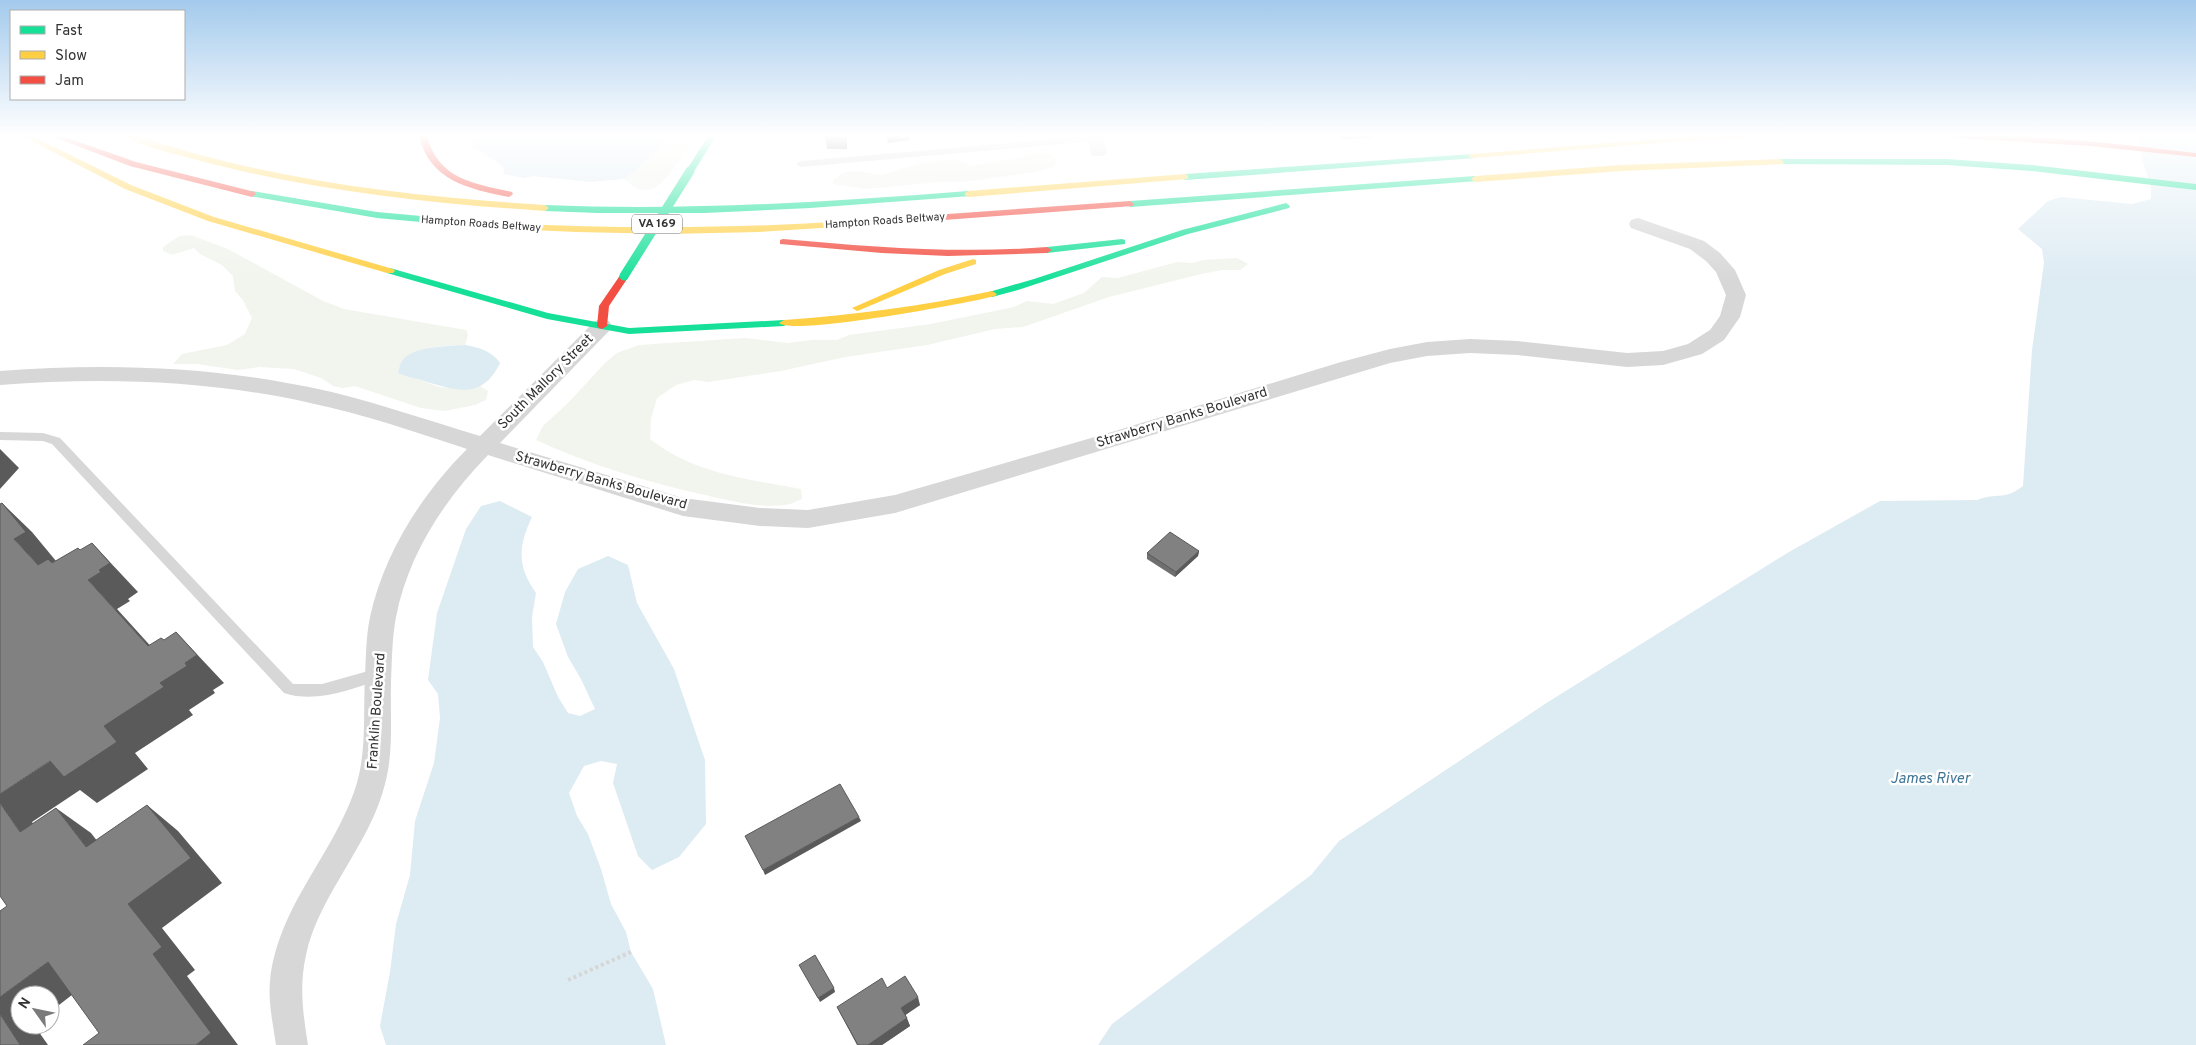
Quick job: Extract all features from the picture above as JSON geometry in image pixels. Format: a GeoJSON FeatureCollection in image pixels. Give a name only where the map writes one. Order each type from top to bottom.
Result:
{"type":"FeatureCollection","features":[{"type":"Feature","properties":{"kind":"main road"},"geometry":{"type":"LineString","coordinates":[[124,185],[211,219],[547,316],[641,332],[831,320],[910,310],[996,293],[1106,259],[1170,236],[1282,206],[1429,185]]}},
{"type":"Feature","properties":{"kind":"main road","name":"Hampton Roads Beltway"},"geometry":{"type":"LineString","coordinates":[[210,185],[237,192],[330,209],[451,224],[616,232],[761,229],[1394,185]]}},
{"type":"Feature","properties":{"kind":"main road","name":"Hampton Roads Beltway"},"geometry":{"type":"LineString","coordinates":[[322,185],[386,196],[492,206],[602,211],[708,210],[864,202],[1088,185]]}},
{"type":"Feature","properties":{"kind":"main road"},"geometry":{"type":"LineString","coordinates":[[476,185],[531,198],[610,203],[786,200],[864,202]]}},
{"type":"Feature","properties":{"kind":"main road","name":"South Mallory Street"},"geometry":{"type":"LineString","coordinates":[[602,326],[604,306],[682,185]]}},
{"type":"Feature","properties":{"kind":"main road"},"geometry":{"type":"LineString","coordinates":[[2073,185],[2089,187]]}},
{"type":"Feature","properties":{"kind":"main road","name":"Hampton Roads Beltway"},"geometry":{"type":"LineString","coordinates":[[2179,185],[2196,187]]}},
{"type":"Feature","properties":{"kind":"main road"},"geometry":{"type":"LineString","coordinates":[[498,227],[555,238],[771,241],[940,255],[1002,254],[1170,236]]}},
{"type":"Feature","properties":{"kind":"main road"},"geometry":{"type":"LineString","coordinates":[[831,320],[942,272],[1002,254]]}},
{"type":"Feature","properties":{"kind":"street","name":"Strawberry Banks Boulevard"},"geometry":{"type":"LineString","coordinates":[[0,378],[65,374],[142,374],[239,383],[338,401],[683,507],[760,517],[808,519],[853,513],[895,504],[1390,356],[1427,349],[1470,346],[1517,348],[1626,360],[1663,358],[1695,349],[1717,335],[1730,317],[1736,295],[1725,270],[1713,257],[1697,245],[1638,224]]}},
{"type":"Feature","properties":{"kind":"street","name":"South Mallory Street"},"geometry":{"type":"LineString","coordinates":[[482,446],[602,326]]}},
{"type":"Feature","properties":{"kind":"street","name":"Franklin Boulevard"},"geometry":{"type":"LineString","coordinates":[[292,1045],[286,981],[290,955],[298,931],[311,904],[364,806],[371,782],[375,758],[383,619],[390,586],[401,558],[436,500],[482,446]]}},
{"type":"Feature","properties":{"kind":"lane"},"geometry":{"type":"LineString","coordinates":[[0,436],[44,437],[56,440],[289,689],[300,693],[316,691],[379,674]]}},
{"type":"Feature","properties":{"kind":"path"},"geometry":{"type":"LineString","coordinates":[[568,980],[632,952]]}},
{"type":"Feature","properties":{"kind":"shaded area"},"geometry":{"type":"Polygon","coordinates":[[[631,185],[659,185],[648,190],[631,185]]]}},
{"type":"Feature","properties":{"kind":"shaded area"},"geometry":{"type":"Polygon","coordinates":[[[838,185],[910,185],[866,189],[838,185]]]}},
{"type":"Feature","properties":{"kind":"shaded area"},"geometry":{"type":"Polygon","coordinates":[[[191,235],[228,249],[323,301],[344,309],[466,330],[468,335],[465,345],[435,347],[416,352],[402,363],[398,372],[439,387],[465,389],[480,386],[488,391],[486,400],[475,405],[444,411],[421,408],[355,386],[343,388],[333,386],[321,378],[294,369],[259,367],[238,370],[197,364],[173,364],[182,354],[227,345],[245,334],[252,318],[243,300],[235,291],[233,276],[222,265],[200,254],[194,248],[172,255],[163,251],[163,247],[179,236],[191,235]]]}},
{"type":"Feature","properties":{"kind":"shaded area"},"geometry":{"type":"Polygon","coordinates":[[[1237,258],[1248,264],[1240,270],[1222,270],[1201,274],[1109,297],[1023,327],[995,329],[927,345],[845,357],[781,371],[708,382],[694,380],[676,385],[657,398],[651,419],[650,439],[667,451],[703,468],[742,478],[801,489],[802,499],[788,504],[764,506],[744,503],[662,484],[598,465],[536,440],[543,426],[567,404],[605,363],[617,353],[639,345],[745,338],[788,343],[812,340],[837,340],[849,335],[931,324],[1014,307],[1027,301],[1053,304],[1084,293],[1102,277],[1118,278],[1177,262],[1192,263],[1204,260],[1237,258]]]}},
{"type":"Feature","properties":{"kind":"water","name":"James River"},"geometry":{"type":"Polygon","coordinates":[[[2150,185],[2196,185],[2196,1045],[1098,1045],[1112,1024],[1311,875],[1339,841],[1548,702],[1789,552],[1880,501],[1977,500],[2005,495],[2023,486],[2032,350],[2044,263],[2042,249],[2018,229],[2048,201],[2061,197],[2132,204],[2151,199],[2150,185]]]}},
{"type":"Feature","properties":{"kind":"water"},"geometry":{"type":"Polygon","coordinates":[[[465,345],[489,352],[500,363],[493,375],[477,388],[468,390],[447,388],[398,373],[402,361],[414,352],[431,348],[465,345]]]}},
{"type":"Feature","properties":{"kind":"water"},"geometry":{"type":"Polygon","coordinates":[[[500,501],[532,517],[524,538],[522,556],[525,574],[536,593],[532,617],[533,647],[543,662],[558,697],[568,713],[580,716],[595,709],[568,657],[556,624],[565,592],[578,569],[608,556],[628,565],[637,603],[674,669],[705,760],[706,824],[679,857],[652,870],[638,856],[613,783],[617,764],[601,761],[584,766],[569,793],[577,816],[588,834],[611,904],[626,932],[631,952],[653,989],[666,1045],[386,1045],[380,1026],[390,972],[396,924],[410,875],[415,821],[434,763],[440,718],[438,694],[428,680],[437,613],[466,529],[481,506],[500,501]]]}},
{"type":"Feature","properties":{"kind":"building"},"geometry":{"type":"Polygon","coordinates":[[[2,503],[26,532],[14,539],[38,565],[48,559],[52,563],[78,548],[80,550],[92,543],[110,563],[99,570],[101,572],[88,580],[148,646],[161,638],[164,640],[176,632],[197,655],[185,663],[187,666],[160,683],[164,687],[104,726],[117,742],[64,777],[50,761],[0,794],[0,504],[2,503]]]}},
{"type":"Feature","properties":{"kind":"building"},"geometry":{"type":"Polygon","coordinates":[[[1170,532],[1199,551],[1176,572],[1147,553],[1170,532]]]}},
{"type":"Feature","properties":{"kind":"building"},"geometry":{"type":"Polygon","coordinates":[[[840,784],[859,817],[763,870],[745,836],[840,784]]]}},
{"type":"Feature","properties":{"kind":"building"},"geometry":{"type":"Polygon","coordinates":[[[0,803],[20,832],[56,808],[86,847],[147,805],[191,858],[128,904],[162,947],[153,954],[211,1033],[196,1045],[83,1045],[99,1033],[48,962],[16,985],[10,985],[10,990],[0,997],[0,911],[7,906],[0,896],[0,803]]]}},
{"type":"Feature","properties":{"kind":"building"},"geometry":{"type":"Polygon","coordinates":[[[815,955],[834,988],[818,998],[799,965],[815,955]]]}},
{"type":"Feature","properties":{"kind":"building"},"geometry":{"type":"Polygon","coordinates":[[[905,976],[918,997],[901,1008],[907,1018],[868,1045],[858,1045],[837,1007],[882,978],[887,988],[905,976]]]}},
{"type":"Feature","properties":{"kind":"building"},"geometry":{"type":"Polygon","coordinates":[[[0,1014],[10,1030],[10,1035],[14,1035],[20,1045],[0,1045],[0,1014]]]}},
{"type":"Feature","properties":{"kind":"traffic: fast"},"geometry":{"type":"LineString","coordinates":[[624,276],[681,185]]}},
{"type":"Feature","properties":{"kind":"traffic: fast"},"geometry":{"type":"LineString","coordinates":[[1130,204],[1395,185]]}},
{"type":"Feature","properties":{"kind":"traffic: fast"},"geometry":{"type":"LineString","coordinates":[[2177,185],[2196,187]]}},
{"type":"Feature","properties":{"kind":"traffic: fast"},"geometry":{"type":"LineString","coordinates":[[252,194],[377,215],[487,225]]}},
{"type":"Feature","properties":{"kind":"traffic: fast"},"geometry":{"type":"LineString","coordinates":[[545,208],[651,211],[704,210],[863,202],[968,194]]}},
{"type":"Feature","properties":{"kind":"traffic: fast"},"geometry":{"type":"LineString","coordinates":[[992,294],[1185,232],[1286,206]]}},
{"type":"Feature","properties":{"kind":"traffic: fast"},"geometry":{"type":"LineString","coordinates":[[1047,250],[1122,242]]}},
{"type":"Feature","properties":{"kind":"traffic: fast"},"geometry":{"type":"LineString","coordinates":[[390,271],[547,316],[629,331],[784,323]]}},
{"type":"Feature","properties":{"kind":"traffic: slow"},"geometry":{"type":"LineString","coordinates":[[124,185],[211,219],[390,271]]}},
{"type":"Feature","properties":{"kind":"traffic: slow"},"geometry":{"type":"LineString","coordinates":[[322,185],[440,200],[545,208]]}},
{"type":"Feature","properties":{"kind":"traffic: slow"},"geometry":{"type":"LineString","coordinates":[[968,194],[1086,185]]}},
{"type":"Feature","properties":{"kind":"traffic: slow"},"geometry":{"type":"LineString","coordinates":[[487,225],[532,228],[668,231],[759,229],[849,224]]}},
{"type":"Feature","properties":{"kind":"traffic: slow"},"geometry":{"type":"LineString","coordinates":[[857,308],[942,272],[973,262]]}},
{"type":"Feature","properties":{"kind":"traffic: slow"},"geometry":{"type":"LineString","coordinates":[[784,323],[889,313],[941,305],[992,294]]}},
{"type":"Feature","properties":{"kind":"traffic: jam"},"geometry":{"type":"LineString","coordinates":[[215,185],[252,194]]}},
{"type":"Feature","properties":{"kind":"traffic: jam"},"geometry":{"type":"LineString","coordinates":[[471,185],[509,194]]}},
{"type":"Feature","properties":{"kind":"traffic: jam"},"geometry":{"type":"LineString","coordinates":[[849,224],[1130,204]]}},
{"type":"Feature","properties":{"kind":"traffic: jam"},"geometry":{"type":"LineString","coordinates":[[783,242],[948,254],[1014,253],[1047,250]]}},
{"type":"Feature","properties":{"kind":"traffic: jam"},"geometry":{"type":"LineString","coordinates":[[602,326],[604,306],[624,276]]}}]}
